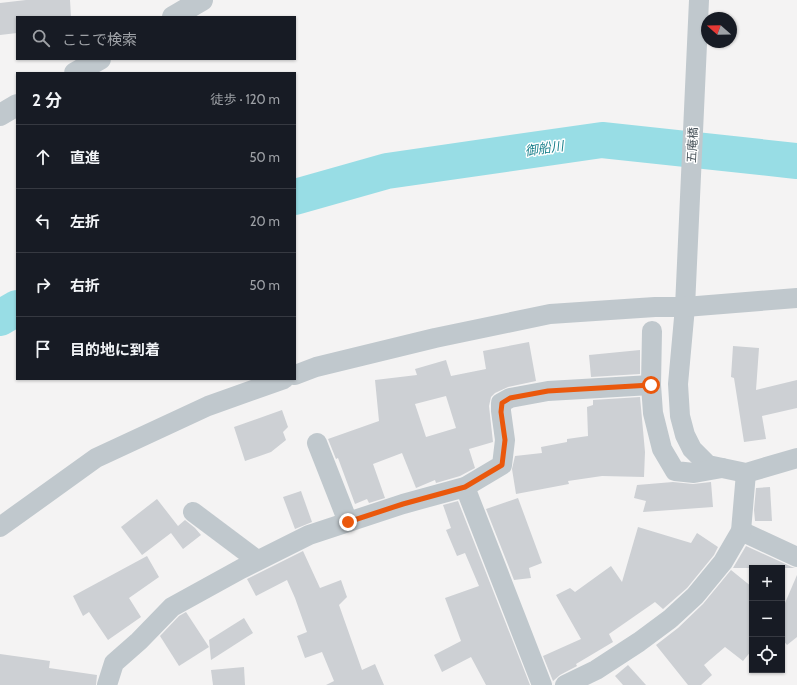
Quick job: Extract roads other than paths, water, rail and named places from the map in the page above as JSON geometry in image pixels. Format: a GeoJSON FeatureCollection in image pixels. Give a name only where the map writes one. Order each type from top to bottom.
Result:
{"type":"FeatureCollection","features":[{"type":"Feature","properties":{"kind":"street"},"geometry":{"type":"LineString","coordinates":[[175,16],[202,0]]}},
{"type":"Feature","properties":{"kind":"street","name":"五庵橋"},"geometry":{"type":"LineString","coordinates":[[699,0],[685,298],[678,384],[680,416],[685,436],[692,449],[708,465],[746,473]]}},
{"type":"Feature","properties":{"kind":"street"},"geometry":{"type":"LineString","coordinates":[[77,72],[98,60]]}},
{"type":"Feature","properties":{"kind":"street"},"geometry":{"type":"LineString","coordinates":[[0,115],[16,106]]}},
{"type":"Feature","properties":{"kind":"street"},"geometry":{"type":"LineString","coordinates":[[296,375],[316,367],[435,338],[550,314],[655,307],[685,298],[797,298]]}},
{"type":"Feature","properties":{"kind":"street"},"geometry":{"type":"LineString","coordinates":[[652,332],[651,385],[653,413],[662,449],[675,471],[694,473],[724,468]]}},
{"type":"Feature","properties":{"kind":"street"},"geometry":{"type":"LineString","coordinates":[[0,527],[96,458],[208,406],[281,380]]}},
{"type":"Feature","properties":{"kind":"street"},"geometry":{"type":"LineString","coordinates":[[107,685],[114,663],[139,641],[172,607],[257,560],[309,535],[403,504],[465,487],[502,465],[505,440],[501,412],[502,403],[510,398],[548,391],[651,385]]}},
{"type":"Feature","properties":{"kind":"street"},"geometry":{"type":"LineString","coordinates":[[317,443],[348,522]]}},
{"type":"Feature","properties":{"kind":"street"},"geometry":{"type":"LineString","coordinates":[[565,685],[596,670],[639,642],[670,620],[695,596],[723,562],[741,531],[746,473],[797,458]]}},
{"type":"Feature","properties":{"kind":"street"},"geometry":{"type":"LineString","coordinates":[[465,487],[542,685]]}},
{"type":"Feature","properties":{"kind":"street"},"geometry":{"type":"LineString","coordinates":[[193,512],[257,560]]}},
{"type":"Feature","properties":{"kind":"street"},"geometry":{"type":"LineString","coordinates":[[741,531],[797,557]]}},
{"type":"Feature","properties":{"kind":"waterway","name":"御船川"},"geometry":{"type":"LineString","coordinates":[[296,197],[387,171],[602,140],[797,161]]}},
{"type":"Feature","properties":{"kind":"waterway","name":"御船川"},"geometry":{"type":"LineString","coordinates":[[0,318],[16,309]]}}]}
